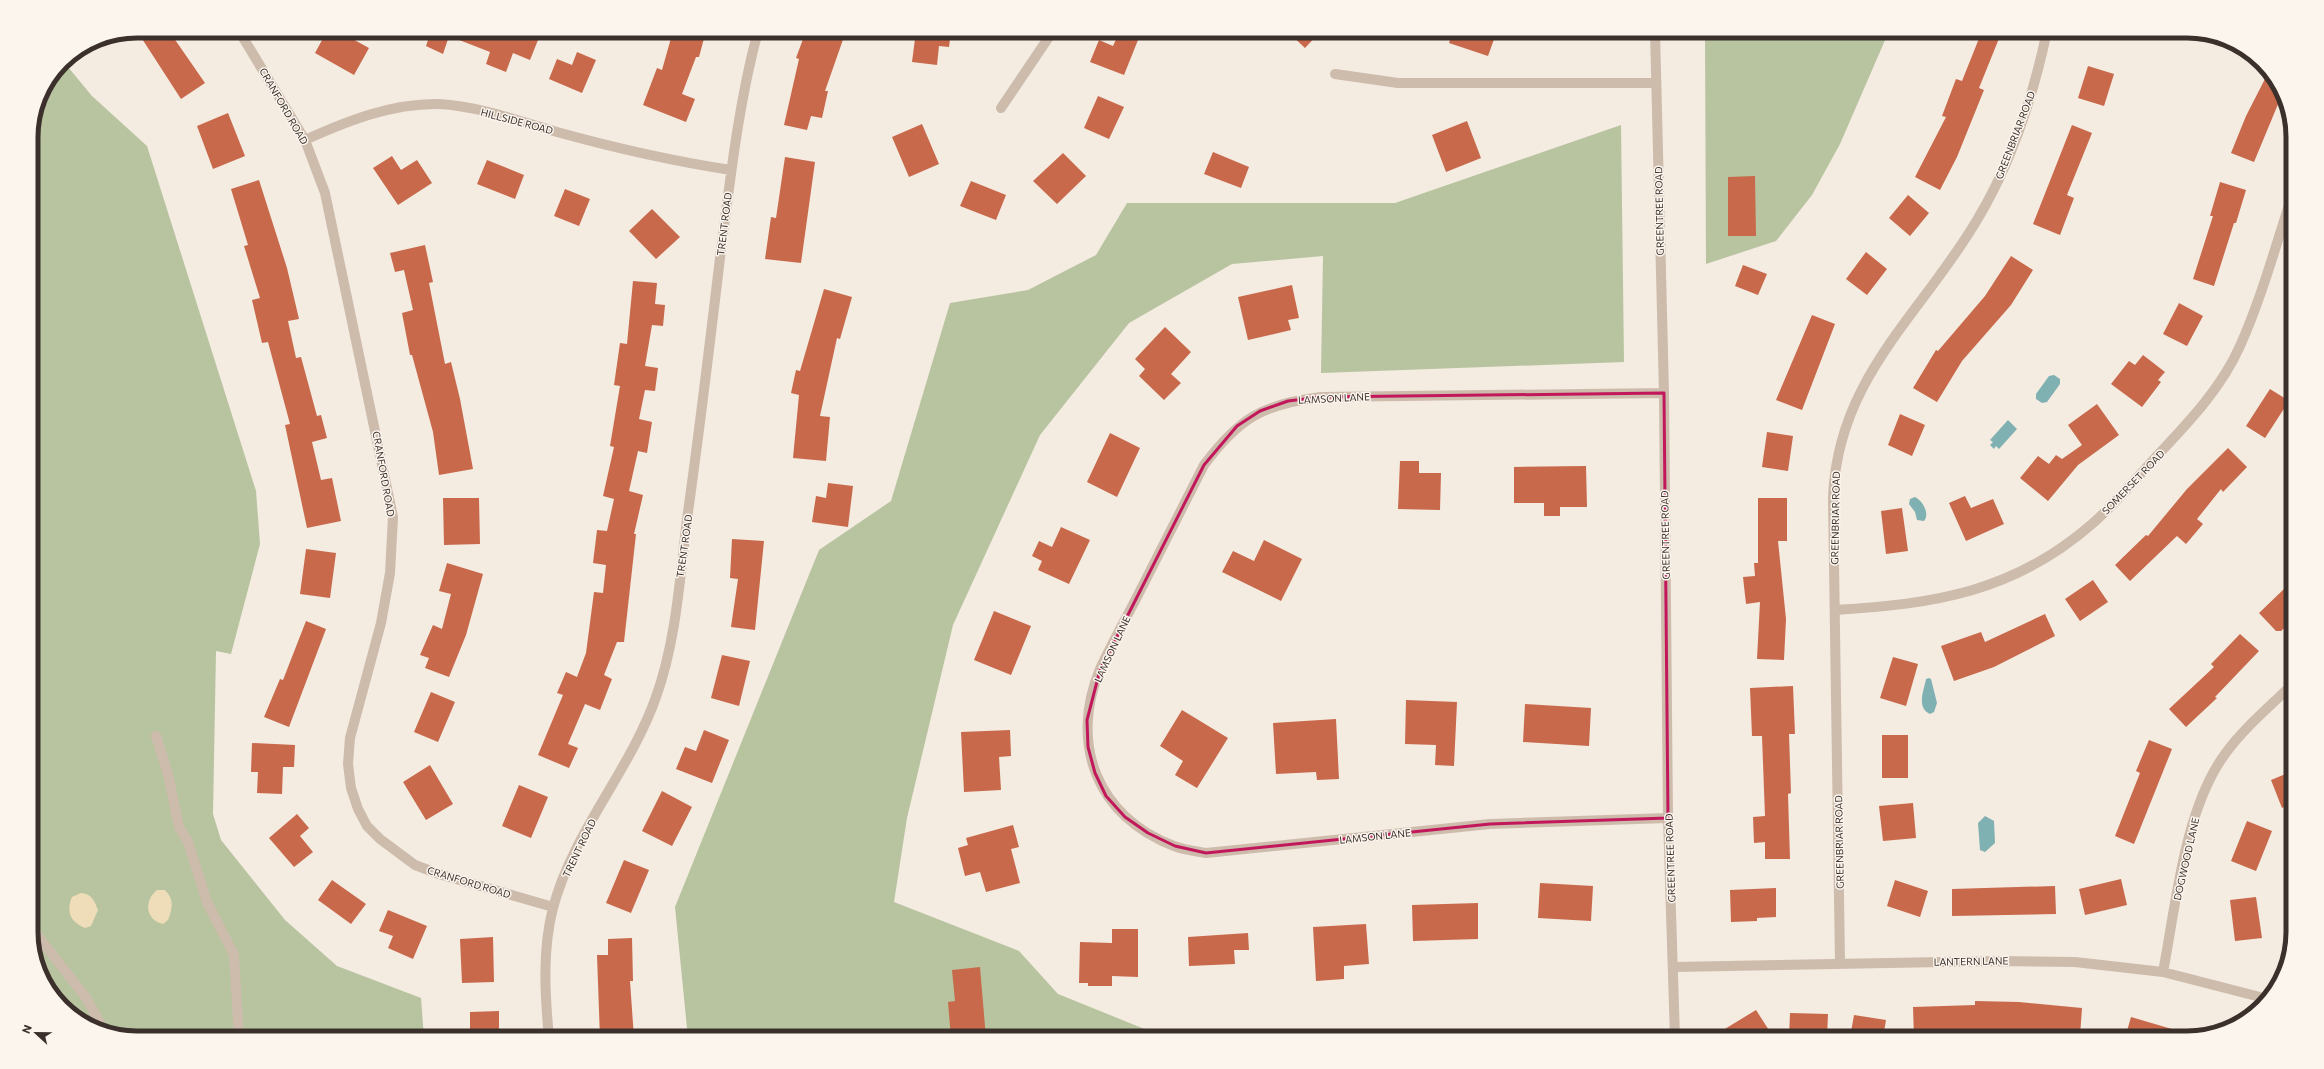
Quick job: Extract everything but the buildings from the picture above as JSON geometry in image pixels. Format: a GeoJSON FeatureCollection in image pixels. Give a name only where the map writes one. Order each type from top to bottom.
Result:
{"type":"FeatureCollection","features":[{"type":"Feature","properties":{"kind":"street","name":"CRANFORD ROAD"},"geometry":{"type":"LineString","coordinates":[[243,38],[305,140],[325,192],[358,342],[393,517],[390,573],[381,623],[350,738],[348,764],[351,788],[367,826],[380,839],[415,865],[439,874],[553,907]]}},
{"type":"Feature","properties":{"kind":"street","name":"TRENT ROAD"},"geometry":{"type":"LineString","coordinates":[[548,1031],[544,977],[548,936],[553,907],[571,862],[645,723],[656,696],[669,649],[694,469],[731,170],[741,105],[756,38]]}},
{"type":"Feature","properties":{"kind":"street"},"geometry":{"type":"LineString","coordinates":[[1001,108],[1048,38]]}},
{"type":"Feature","properties":{"kind":"street","name":"GREENTREE ROAD"},"geometry":{"type":"LineString","coordinates":[[1655,38],[1664,394],[1668,818],[1675,1031]]}},
{"type":"Feature","properties":{"kind":"street","name":"GREENBRIAR ROAD"},"geometry":{"type":"LineString","coordinates":[[1840,963],[1834,473],[1846,429],[1864,385],[1884,350],[1949,265],[1993,192],[2007,163],[2024,117],[2040,64],[2046,38]]}},
{"type":"Feature","properties":{"kind":"street"},"geometry":{"type":"LineString","coordinates":[[1334,74],[1398,83],[1656,83]]}},
{"type":"Feature","properties":{"kind":"street","name":"HILLSIDE ROAD"},"geometry":{"type":"LineString","coordinates":[[305,140],[350,121],[399,107],[439,104],[483,112],[644,155],[731,170]]}},
{"type":"Feature","properties":{"kind":"street","name":"SOMERSET ROAD"},"geometry":{"type":"LineString","coordinates":[[1835,610],[1908,604],[1935,600],[1974,589],[2027,568],[2051,554],[2091,525],[2188,423],[2208,400],[2230,366],[2254,312],[2286,214]]}},
{"type":"Feature","properties":{"kind":"street","name":"LAMSON LANE"},"geometry":{"type":"LineString","coordinates":[[1664,394],[1321,397],[1288,401],[1260,411],[1237,426],[1219,444],[1204,465],[1100,670],[1087,720],[1088,747],[1095,773],[1106,796],[1125,817],[1148,834],[1174,846],[1206,853],[1490,824],[1668,818]]}},
{"type":"Feature","properties":{"kind":"street","name":"DOGWOOD LANE"},"geometry":{"type":"LineString","coordinates":[[2163,972],[2189,839],[2197,810],[2225,754],[2286,691]]}},
{"type":"Feature","properties":{"kind":"street"},"geometry":{"type":"LineString","coordinates":[[156,736],[168,774],[179,827],[188,842],[207,902],[234,955],[239,1031]]}},
{"type":"Feature","properties":{"kind":"street"},"geometry":{"type":"LineString","coordinates":[[38,936],[87,999],[100,1024]]}},
{"type":"Feature","properties":{"kind":"street","name":"LANTERN LANE"},"geometry":{"type":"LineString","coordinates":[[1674,967],[2044,960],[2106,964],[2163,972],[2261,997]]}},
{"type":"Feature","properties":{"kind":"highlighted area"},"geometry":{"type":"Polygon","coordinates":[[[1664,393],[1668,818],[1490,824],[1206,853],[1175,846],[1148,833],[1125,817],[1106,796],[1095,773],[1088,747],[1087,720],[1100,670],[1204,465],[1237,426],[1260,411],[1288,401],[1321,397],[1664,393]]]}},
{"type":"Feature","properties":{"kind":"green space"},"geometry":{"type":"Polygon","coordinates":[[[1705,38],[1886,38],[1840,144],[1812,195],[1776,241],[1706,264],[1705,38]]]}},
{"type":"Feature","properties":{"kind":"green space"},"geometry":{"type":"Polygon","coordinates":[[[68,67],[92,96],[147,146],[256,491],[260,544],[231,654],[216,651],[213,814],[221,840],[285,920],[337,966],[421,998],[423,1031],[124,1030],[105,1026],[88,1018],[67,1002],[51,981],[41,957],[38,938],[38,131],[41,112],[51,88],[68,67]]]}},
{"type":"Feature","properties":{"kind":"green space"},"geometry":{"type":"Polygon","coordinates":[[[1621,125],[1624,362],[1321,373],[1323,256],[1232,264],[1129,323],[1040,435],[953,625],[907,818],[894,902],[1019,951],[1058,994],[1150,1031],[687,1031],[675,907],[819,550],[891,501],[950,303],[1028,290],[1096,255],[1127,203],[1395,203],[1621,125]]]}},
{"type":"Feature","properties":{"kind":"sand"},"geometry":{"type":"Polygon","coordinates":[[[157,890],[165,890],[170,897],[172,904],[170,916],[163,924],[157,922],[153,918],[148,909],[150,899],[157,890]]]}},
{"type":"Feature","properties":{"kind":"sand"},"geometry":{"type":"Polygon","coordinates":[[[81,893],[92,898],[98,910],[91,926],[85,928],[76,923],[71,916],[69,907],[72,897],[81,893]]]}},
{"type":"Feature","properties":{"kind":"water"},"geometry":{"type":"Polygon","coordinates":[[[2054,375],[2060,379],[2060,384],[2047,402],[2042,403],[2036,399],[2036,394],[2049,376],[2054,375]]]}},
{"type":"Feature","properties":{"kind":"water"},"geometry":{"type":"Polygon","coordinates":[[[2008,420],[2017,429],[1999,449],[1996,446],[1994,449],[1990,445],[1993,442],[1990,440],[2008,420]]]}},
{"type":"Feature","properties":{"kind":"water"},"geometry":{"type":"Polygon","coordinates":[[[1915,497],[1921,501],[1925,508],[1926,518],[1924,521],[1917,520],[1915,512],[1909,504],[1910,499],[1915,497]]]}},
{"type":"Feature","properties":{"kind":"water"},"geometry":{"type":"Polygon","coordinates":[[[1926,679],[1931,679],[1937,703],[1934,712],[1930,714],[1923,708],[1922,703],[1926,679]]]}},
{"type":"Feature","properties":{"kind":"water"},"geometry":{"type":"Polygon","coordinates":[[[1985,816],[1994,821],[1995,843],[1985,852],[1980,850],[1978,823],[1985,816]]]}}]}
